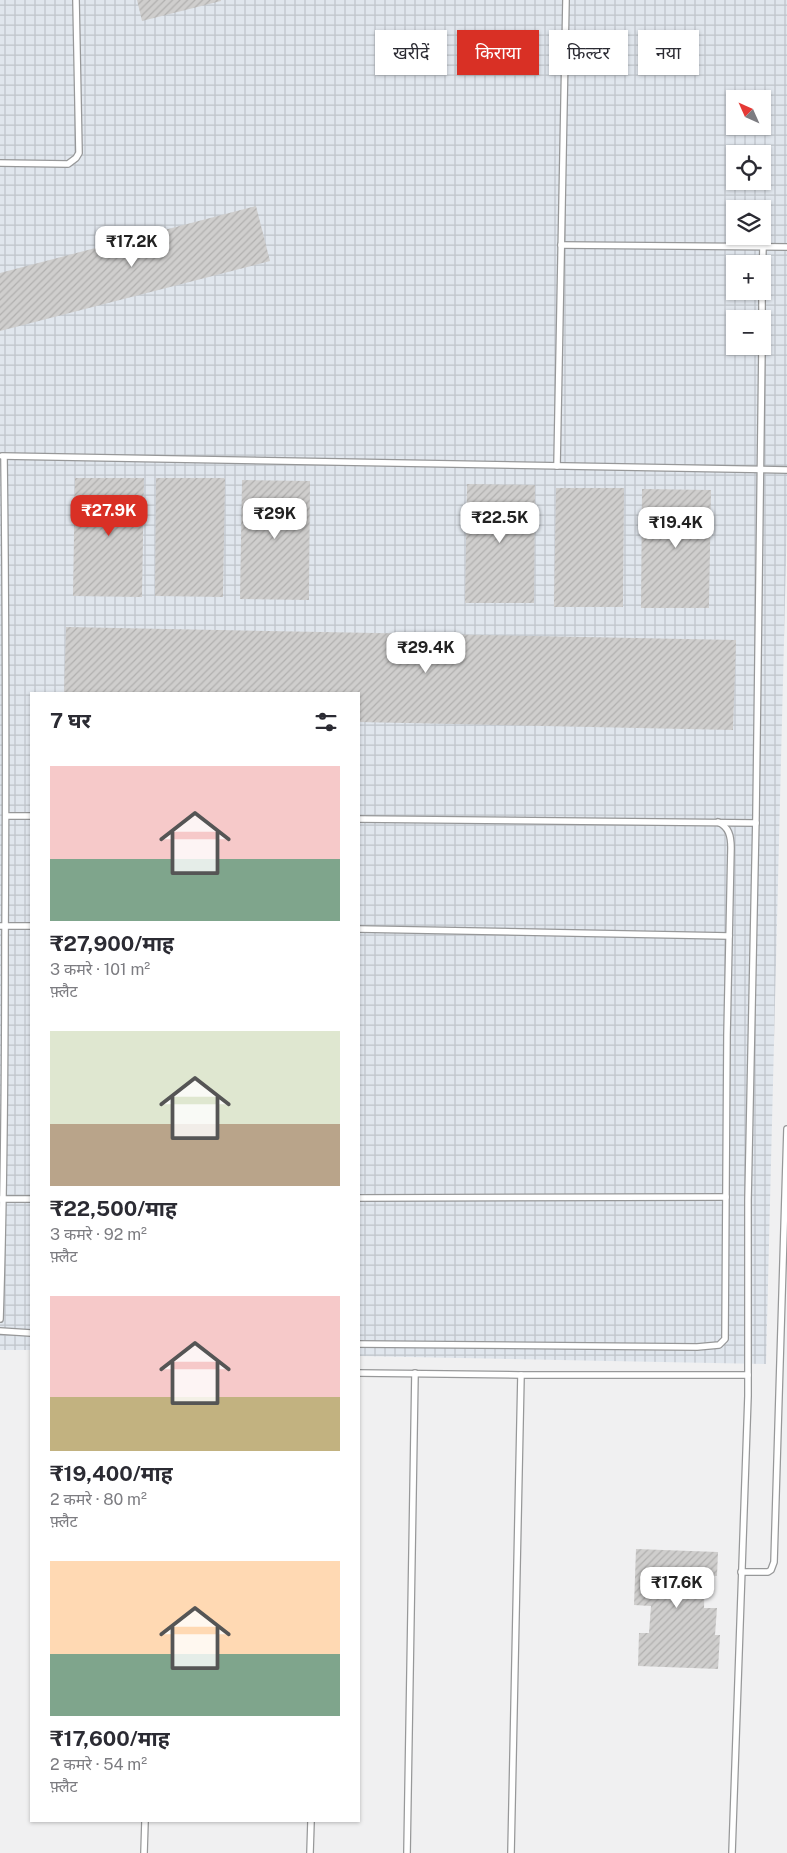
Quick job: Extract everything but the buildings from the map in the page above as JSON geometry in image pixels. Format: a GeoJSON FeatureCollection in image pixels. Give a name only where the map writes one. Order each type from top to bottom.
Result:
{"type":"FeatureCollection","features":[{"type":"Feature","properties":{"kind":"lane"},"geometry":{"type":"LineString","coordinates":[[0,163],[68,164],[76,158],[79,152],[76,0]]}},
{"type":"Feature","properties":{"kind":"lane"},"geometry":{"type":"LineString","coordinates":[[557,466],[566,0]]}},
{"type":"Feature","properties":{"kind":"lane"},"geometry":{"type":"LineString","coordinates":[[561,245],[787,247]]}},
{"type":"Feature","properties":{"kind":"lane"},"geometry":{"type":"LineString","coordinates":[[763,247],[763,255]]}},
{"type":"Feature","properties":{"kind":"lane"},"geometry":{"type":"LineString","coordinates":[[732,1853],[748,1375],[748,1200],[756,823],[762,355]]}},
{"type":"Feature","properties":{"kind":"lane"},"geometry":{"type":"LineString","coordinates":[[0,1318],[3,926],[6,816],[6,644],[2,456],[787,470]]}},
{"type":"Feature","properties":{"kind":"lane"},"geometry":{"type":"LineString","coordinates":[[6,816],[30,816]]}},
{"type":"Feature","properties":{"kind":"lane"},"geometry":{"type":"LineString","coordinates":[[360,819],[756,823]]}},
{"type":"Feature","properties":{"kind":"lane"},"geometry":{"type":"LineString","coordinates":[[360,1344],[697,1348],[719,1346],[724,1341],[726,1335],[731,839],[728,830],[723,824],[718,822]]}},
{"type":"Feature","properties":{"kind":"lane"},"geometry":{"type":"LineString","coordinates":[[3,926],[30,926]]}},
{"type":"Feature","properties":{"kind":"lane"},"geometry":{"type":"LineString","coordinates":[[360,929],[729,936]]}},
{"type":"Feature","properties":{"kind":"lane"},"geometry":{"type":"LineString","coordinates":[[741,1572],[768,1572],[771,1570],[774,1562],[787,1129]]}},
{"type":"Feature","properties":{"kind":"lane"},"geometry":{"type":"LineString","coordinates":[[360,1198],[726,1197]]}},
{"type":"Feature","properties":{"kind":"lane"},"geometry":{"type":"LineString","coordinates":[[2,1199],[30,1199]]}},
{"type":"Feature","properties":{"kind":"lane"},"geometry":{"type":"LineString","coordinates":[[0,1331],[30,1333]]}},
{"type":"Feature","properties":{"kind":"lane"},"geometry":{"type":"LineString","coordinates":[[360,1372],[521,1375],[748,1375]]}},
{"type":"Feature","properties":{"kind":"lane"},"geometry":{"type":"LineString","coordinates":[[407,1853],[415,1373]]}},
{"type":"Feature","properties":{"kind":"lane"},"geometry":{"type":"LineString","coordinates":[[511,1853],[521,1375]]}},
{"type":"Feature","properties":{"kind":"lane"},"geometry":{"type":"LineString","coordinates":[[144,1853],[145,1822]]}},
{"type":"Feature","properties":{"kind":"lane"},"geometry":{"type":"LineString","coordinates":[[310,1853],[311,1822]]}},
{"type":"Feature","properties":{"kind":"shaded area"},"geometry":{"type":"Polygon","coordinates":[[[0,0],[787,0],[787,519],[766,1364],[360,1356],[360,692],[30,692],[30,1350],[0,1350],[0,0]]]}}]}
